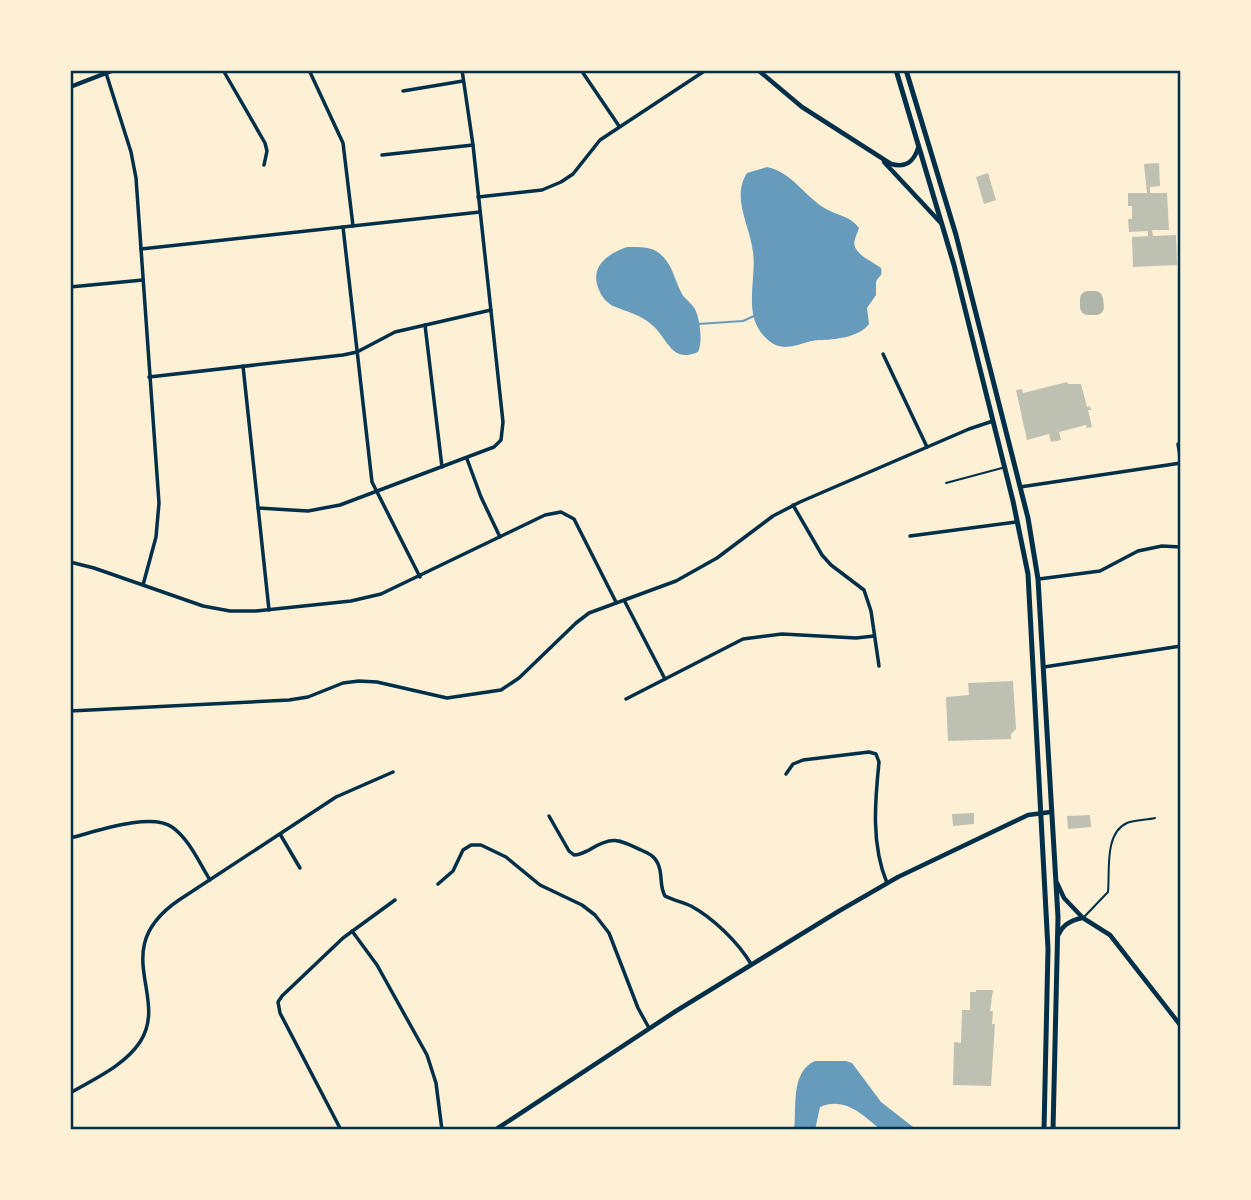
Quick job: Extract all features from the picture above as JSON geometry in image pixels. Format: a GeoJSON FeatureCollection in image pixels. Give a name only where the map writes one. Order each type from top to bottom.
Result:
{"type":"FeatureCollection","features":[{"type":"Feature","properties":{"kind":"highway"},"geometry":{"type":"LineString","coordinates":[[896,70],[944,230],[1005,468],[1018,521],[1031,600],[1048,975],[1044,1130]]}},
{"type":"Feature","properties":{"kind":"highway"},"geometry":{"type":"LineString","coordinates":[[906,70],[956,235],[1020,487],[1038,579],[1058,939],[1053,1130]]}},
{"type":"Feature","properties":{"kind":"street"},"geometry":{"type":"LineString","coordinates":[[71,85],[114,70]]}},
{"type":"Feature","properties":{"kind":"street"},"geometry":{"type":"LineString","coordinates":[[223,70],[265,143],[267,151],[264,165]]}},
{"type":"Feature","properties":{"kind":"street"},"geometry":{"type":"LineString","coordinates":[[309,70],[343,143],[353,226]]}},
{"type":"Feature","properties":{"kind":"street"},"geometry":{"type":"LineString","coordinates":[[258,508],[317,510],[340,505],[467,459],[494,447],[501,440],[504,428],[473,145],[462,70]]}},
{"type":"Feature","properties":{"kind":"street"},"geometry":{"type":"LineString","coordinates":[[581,70],[619,126]]}},
{"type":"Feature","properties":{"kind":"street"},"geometry":{"type":"LineString","coordinates":[[478,197],[542,190],[561,182],[573,174],[600,140],[706,70]]}},
{"type":"Feature","properties":{"kind":"street"},"geometry":{"type":"LineString","coordinates":[[758,70],[792,101],[881,159],[895,165],[909,163],[919,144]]}},
{"type":"Feature","properties":{"kind":"street"},"geometry":{"type":"LineString","coordinates":[[106,73],[135,169],[141,249],[159,511],[154,546],[143,585]]}},
{"type":"Feature","properties":{"kind":"street"},"geometry":{"type":"LineString","coordinates":[[403,91],[463,81]]}},
{"type":"Feature","properties":{"kind":"street"},"geometry":{"type":"LineString","coordinates":[[382,155],[473,145]]}},
{"type":"Feature","properties":{"kind":"street"},"geometry":{"type":"LineString","coordinates":[[881,159],[926,205],[944,230]]}},
{"type":"Feature","properties":{"kind":"street"},"geometry":{"type":"LineString","coordinates":[[141,249],[480,212]]}},
{"type":"Feature","properties":{"kind":"street"},"geometry":{"type":"LineString","coordinates":[[343,227],[371,476],[375,492],[420,577]]}},
{"type":"Feature","properties":{"kind":"street"},"geometry":{"type":"LineString","coordinates":[[70,287],[143,280]]}},
{"type":"Feature","properties":{"kind":"street"},"geometry":{"type":"LineString","coordinates":[[149,377],[343,355],[357,352],[389,334],[491,310]]}},
{"type":"Feature","properties":{"kind":"street"},"geometry":{"type":"LineString","coordinates":[[425,325],[442,467]]}},
{"type":"Feature","properties":{"kind":"street"},"geometry":{"type":"LineString","coordinates":[[883,354],[927,447]]}},
{"type":"Feature","properties":{"kind":"street"},"geometry":{"type":"LineString","coordinates":[[243,366],[269,610]]}},
{"type":"Feature","properties":{"kind":"street"},"geometry":{"type":"LineString","coordinates":[[70,711],[289,700],[308,697],[351,682],[377,682],[447,698],[494,692],[513,683],[582,618],[615,602],[660,588],[702,567],[793,505],[993,421]]}},
{"type":"Feature","properties":{"kind":"street"},"geometry":{"type":"LineString","coordinates":[[1020,487],[1181,463],[1178,444]]}},
{"type":"Feature","properties":{"kind":"street"},"geometry":{"type":"LineString","coordinates":[[467,459],[481,498],[500,537]]}},
{"type":"Feature","properties":{"kind":"street"},"geometry":{"type":"LineString","coordinates":[[793,505],[821,555],[864,590],[879,666]]}},
{"type":"Feature","properties":{"kind":"street"},"geometry":{"type":"LineString","coordinates":[[70,562],[213,608],[238,612],[269,610],[362,599],[389,591],[550,512],[566,513],[575,519],[615,602]]}},
{"type":"Feature","properties":{"kind":"street"},"geometry":{"type":"LineString","coordinates":[[910,536],[1018,521]]}},
{"type":"Feature","properties":{"kind":"street"},"geometry":{"type":"LineString","coordinates":[[1038,579],[1100,571],[1138,551],[1181,547]]}},
{"type":"Feature","properties":{"kind":"street"},"geometry":{"type":"LineString","coordinates":[[624,600],[665,679]]}},
{"type":"Feature","properties":{"kind":"street"},"geometry":{"type":"LineString","coordinates":[[626,699],[726,646],[752,636],[874,636]]}},
{"type":"Feature","properties":{"kind":"street"},"geometry":{"type":"LineString","coordinates":[[1044,667],[1181,646]]}},
{"type":"Feature","properties":{"kind":"street"},"geometry":{"type":"LineString","coordinates":[[786,774],[793,764],[803,760],[869,752],[876,754],[878,762],[875,821],[881,866],[887,883]]}},
{"type":"Feature","properties":{"kind":"street"},"geometry":{"type":"LineString","coordinates":[[70,1093],[125,1059],[142,1039],[148,1013],[142,970],[144,947],[148,933],[166,909],[344,793],[393,772]]}},
{"type":"Feature","properties":{"kind":"street"},"geometry":{"type":"LineString","coordinates":[[495,1130],[649,1028],[887,883],[1024,816],[1051,812]]}},
{"type":"Feature","properties":{"kind":"street"},"geometry":{"type":"LineString","coordinates":[[549,816],[574,855],[581,855],[604,842],[616,840],[650,855],[659,865],[665,896],[708,918],[740,948],[751,964]]}},
{"type":"Feature","properties":{"kind":"street"},"geometry":{"type":"LineString","coordinates":[[70,838],[145,821],[166,823],[182,836],[210,880]]}},
{"type":"Feature","properties":{"kind":"street"},"geometry":{"type":"LineString","coordinates":[[280,834],[300,868]]}},
{"type":"Feature","properties":{"kind":"street"},"geometry":{"type":"LineString","coordinates":[[438,884],[453,872],[463,849],[471,845],[481,845],[506,857],[540,885],[582,905],[595,915],[609,933],[638,1009],[649,1028]]}},
{"type":"Feature","properties":{"kind":"street"},"geometry":{"type":"LineString","coordinates":[[1056,880],[1064,898],[1083,918],[1110,935],[1181,1026]]}},
{"type":"Feature","properties":{"kind":"street"},"geometry":{"type":"LineString","coordinates":[[341,1130],[280,1013],[278,1002],[352,930],[395,900]]}},
{"type":"Feature","properties":{"kind":"street"},"geometry":{"type":"LineString","coordinates":[[1058,939],[1063,926],[1083,918]]}},
{"type":"Feature","properties":{"kind":"street"},"geometry":{"type":"LineString","coordinates":[[352,930],[377,965],[427,1055],[436,1083],[442,1130]]}},
{"type":"Feature","properties":{"kind":"lane"},"geometry":{"type":"LineString","coordinates":[[946,483],[1005,468]]}},
{"type":"Feature","properties":{"kind":"lane"},"geometry":{"type":"LineString","coordinates":[[1083,918],[1108,892],[1112,840],[1119,830],[1126,823],[1155,818]]}},
{"type":"Feature","properties":{"kind":"water"},"geometry":{"type":"Polygon","coordinates":[[[767,167],[784,174],[818,204],[848,219],[859,228],[854,244],[856,248],[881,268],[881,275],[876,282],[876,295],[867,308],[869,324],[860,332],[787,347],[774,344],[760,331],[752,310],[753,252],[741,192],[747,173],[767,167]]]}},
{"type":"Feature","properties":{"kind":"water"},"geometry":{"type":"Polygon","coordinates":[[[627,247],[652,249],[667,261],[682,294],[697,313],[701,337],[698,352],[682,355],[676,352],[647,321],[613,306],[603,297],[597,282],[598,268],[613,253],[627,247]]]}},
{"type":"Feature","properties":{"kind":"water"},"geometry":{"type":"Polygon","coordinates":[[[815,1061],[852,1063],[881,1102],[917,1130],[881,1130],[846,1105],[829,1104],[820,1107],[815,1130],[794,1130],[798,1082],[807,1066],[815,1061]]]}},
{"type":"Feature","properties":{"kind":"building"},"geometry":{"type":"Polygon","coordinates":[[[1159,163],[1160,186],[1150,187],[1150,193],[1167,193],[1169,230],[1152,230],[1153,236],[1176,235],[1177,265],[1133,267],[1132,237],[1148,236],[1148,231],[1129,232],[1128,219],[1132,219],[1132,206],[1128,206],[1128,193],[1147,193],[1144,164],[1159,163]]]}},
{"type":"Feature","properties":{"kind":"building"},"geometry":{"type":"Polygon","coordinates":[[[988,173],[996,200],[984,204],[976,177],[988,173]]]}},
{"type":"Feature","properties":{"kind":"building"},"geometry":{"type":"Polygon","coordinates":[[[1067,382],[1081,384],[1087,407],[1090,406],[1091,410],[1088,410],[1092,427],[1087,428],[1086,425],[1059,432],[1061,440],[1051,442],[1049,434],[1027,440],[1016,390],[1022,389],[1023,393],[1067,382]]]}},
{"type":"Feature","properties":{"kind":"building"},"geometry":{"type":"Polygon","coordinates":[[[1013,681],[1016,729],[1011,734],[1011,739],[948,741],[946,697],[969,695],[968,683],[1013,681]]]}},
{"type":"Feature","properties":{"kind":"building"},"geometry":{"type":"Polygon","coordinates":[[[974,813],[974,824],[953,826],[952,814],[974,813]]]}},
{"type":"Feature","properties":{"kind":"building"},"geometry":{"type":"Polygon","coordinates":[[[1090,815],[1091,827],[1068,829],[1067,816],[1090,815]]]}},
{"type":"Feature","properties":{"kind":"building"},"geometry":{"type":"Polygon","coordinates":[[[993,990],[990,1011],[993,1011],[992,1024],[995,1024],[991,1086],[953,1085],[954,1042],[961,1043],[962,1010],[970,1010],[970,992],[993,990]]]}},
{"type":"Feature","properties":{"kind":"waterway"},"geometry":{"type":"LineString","coordinates":[[698,324],[743,321],[754,316]]}},
{"type":"Feature","properties":{"kind":"taxiway"},"geometry":{"type":"LineString","coordinates":[[1088,299],[1095,299],[1096,307],[1088,307],[1088,299]]}}]}
